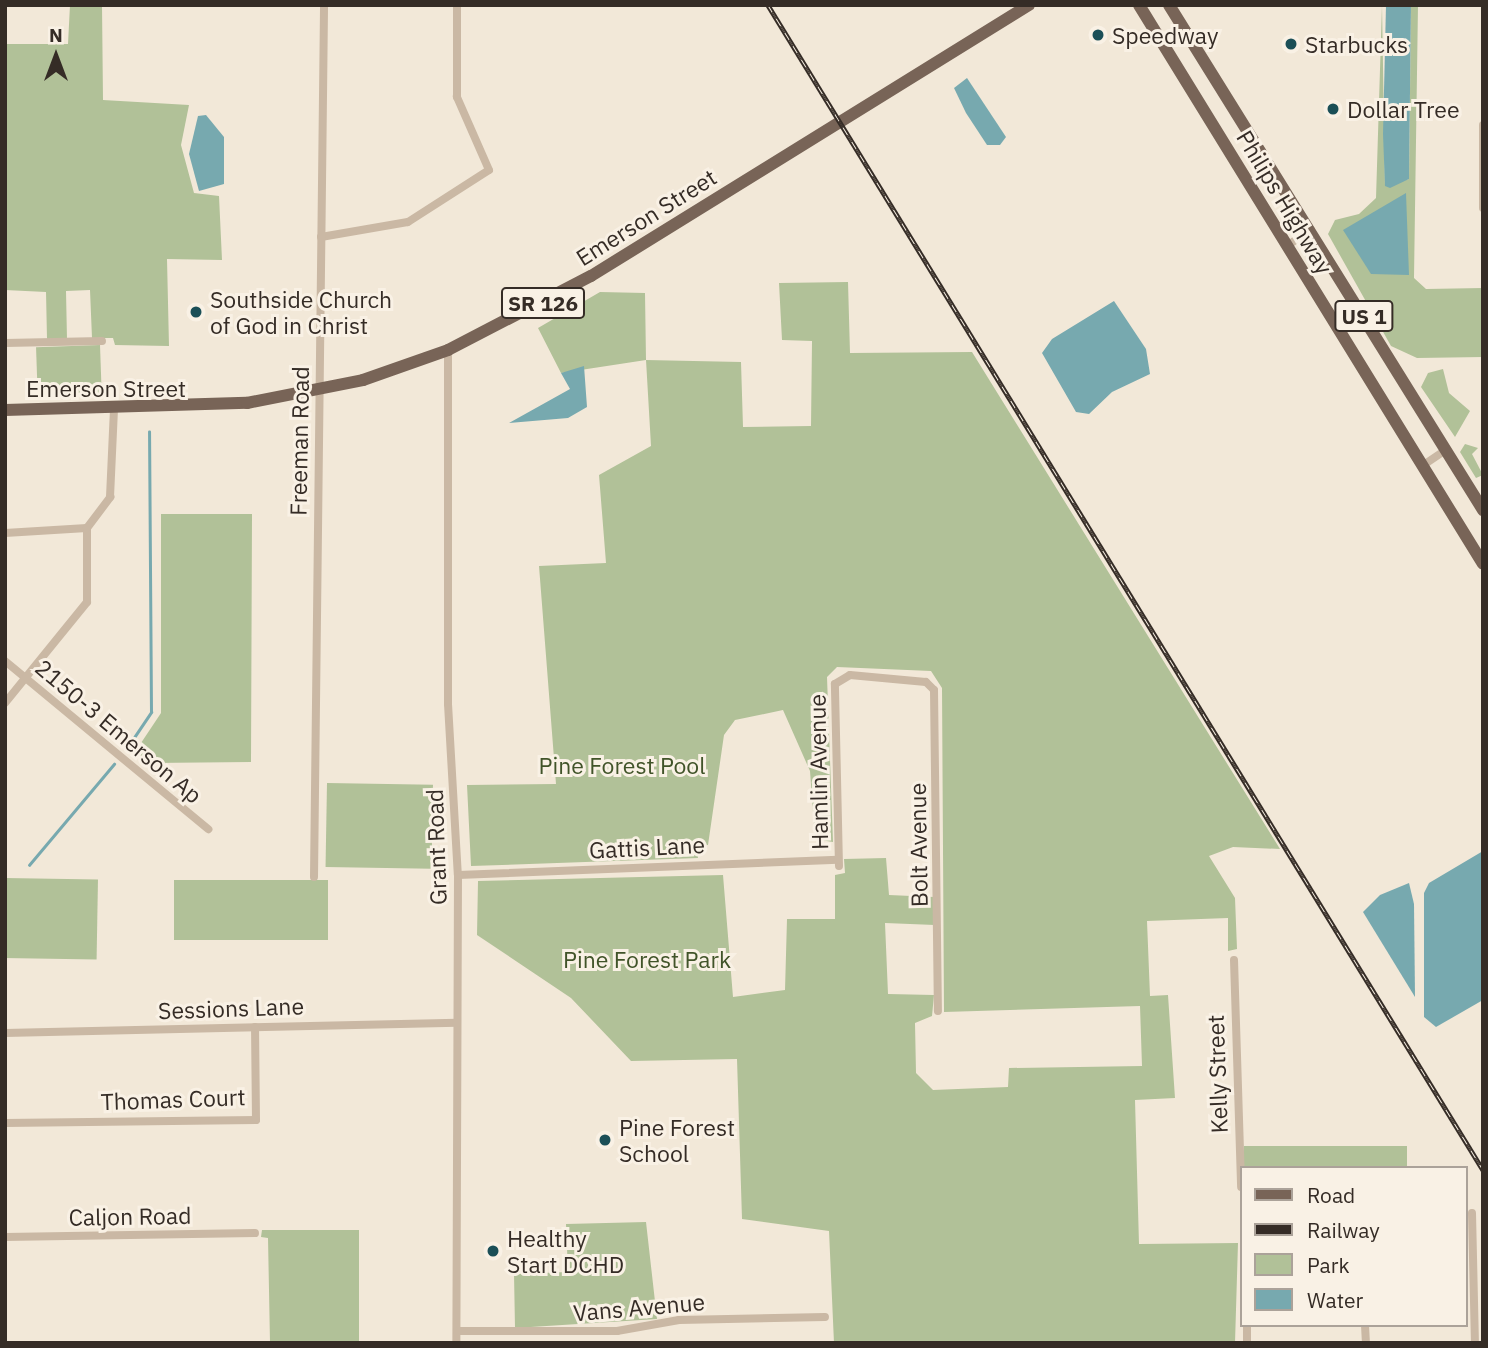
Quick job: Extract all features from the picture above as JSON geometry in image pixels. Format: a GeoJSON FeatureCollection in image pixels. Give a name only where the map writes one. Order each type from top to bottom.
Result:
{"type":"FeatureCollection","features":[{"type":"Feature","properties":{"kind":"main road","name":"Emerson Street"},"geometry":{"type":"LineString","coordinates":[[5,410],[209,408],[319,392],[448,350],[591,276],[1029,5]]}},
{"type":"Feature","properties":{"kind":"main road","name":"Philips Highway"},"geometry":{"type":"LineString","coordinates":[[1139,5],[1483,564]]}},
{"type":"Feature","properties":{"kind":"main road","name":"Philips Highway"},"geometry":{"type":"LineString","coordinates":[[1169,5],[1311,229],[1483,510]]}},
{"type":"Feature","properties":{"kind":"street","name":"Freeman Road"},"geometry":{"type":"LineString","coordinates":[[314,877],[324,5]]}},
{"type":"Feature","properties":{"kind":"street"},"geometry":{"type":"LineString","coordinates":[[321,237],[408,222],[482,179],[489,164],[457,97],[457,5]]}},
{"type":"Feature","properties":{"kind":"street"},"geometry":{"type":"LineString","coordinates":[[1483,125],[1483,208]]}},
{"type":"Feature","properties":{"kind":"street"},"geometry":{"type":"LineString","coordinates":[[1287,246],[1311,229]]}},
{"type":"Feature","properties":{"kind":"street"},"geometry":{"type":"LineString","coordinates":[[5,343],[102,341]]}},
{"type":"Feature","properties":{"kind":"street","name":"Grant Road"},"geometry":{"type":"LineString","coordinates":[[448,350],[449,704],[458,874],[456,1343]]}},
{"type":"Feature","properties":{"kind":"street"},"geometry":{"type":"LineString","coordinates":[[5,703],[87,602],[87,528],[110,497],[114,410]]}},
{"type":"Feature","properties":{"kind":"street"},"geometry":{"type":"LineString","coordinates":[[1422,466],[1446,450]]}},
{"type":"Feature","properties":{"kind":"street"},"geometry":{"type":"LineString","coordinates":[[5,533],[87,528]]}},
{"type":"Feature","properties":{"kind":"street","name":"2150-3 Emerson Ap"},"geometry":{"type":"LineString","coordinates":[[5,661],[208,829]]}},
{"type":"Feature","properties":{"kind":"street","name":"Hamlin Avenue"},"geometry":{"type":"LineString","coordinates":[[839,863],[839,678],[926,682]]}},
{"type":"Feature","properties":{"kind":"street","name":"Bolt Avenue"},"geometry":{"type":"LineString","coordinates":[[926,682],[934,690],[938,1012]]}},
{"type":"Feature","properties":{"kind":"street","name":"Gattis Lane"},"geometry":{"type":"LineString","coordinates":[[458,874],[839,863]]}},
{"type":"Feature","properties":{"kind":"street","name":"Kelly Street"},"geometry":{"type":"LineString","coordinates":[[1234,960],[1240,1166]]}},
{"type":"Feature","properties":{"kind":"street","name":"Sessions Lane"},"geometry":{"type":"LineString","coordinates":[[5,1033],[457,1023]]}},
{"type":"Feature","properties":{"kind":"street","name":"Thomas Court"},"geometry":{"type":"LineString","coordinates":[[5,1124],[256,1119],[255,1027]]}},
{"type":"Feature","properties":{"kind":"street"},"geometry":{"type":"LineString","coordinates":[[1472,1213],[1475,1343]]}},
{"type":"Feature","properties":{"kind":"street","name":"Caljon Road"},"geometry":{"type":"LineString","coordinates":[[5,1237],[255,1233]]}},
{"type":"Feature","properties":{"kind":"street","name":"Vans Avenue"},"geometry":{"type":"LineString","coordinates":[[457,1331],[617,1331],[679,1320],[825,1317]]}},
{"type":"Feature","properties":{"kind":"green space"},"geometry":{"type":"Polygon","coordinates":[[[70,5],[102,5],[103,100],[189,105],[181,145],[194,193],[219,196],[222,260],[167,259],[169,346],[115,345],[113,338],[92,338],[90,290],[66,291],[67,339],[47,339],[46,292],[5,290],[5,44],[68,44],[70,5]]]}},
{"type":"Feature","properties":{"kind":"green space"},"geometry":{"type":"Polygon","coordinates":[[[1382,5],[1385,186],[1409,179],[1411,5],[1418,5],[1414,278],[1426,289],[1483,288],[1483,357],[1417,358],[1391,346],[1328,234],[1335,220],[1359,214],[1376,198],[1382,5]]]}},
{"type":"Feature","properties":{"kind":"green space"},"geometry":{"type":"Polygon","coordinates":[[[848,282],[850,353],[972,352],[1280,849],[1233,847],[1209,856],[1235,898],[1237,949],[1228,951],[1228,918],[1147,921],[1150,996],[1168,995],[1175,1098],[1135,1100],[1139,1244],[1238,1243],[1235,1343],[834,1343],[829,1231],[742,1219],[737,1059],[631,1061],[571,998],[477,935],[478,881],[723,875],[733,997],[785,990],[787,919],[835,919],[835,875],[845,873],[844,859],[886,858],[889,895],[934,897],[935,925],[885,923],[888,994],[934,995],[932,1016],[915,1023],[916,1073],[933,1090],[1008,1087],[1009,1068],[1142,1066],[1140,1006],[944,1012],[942,688],[931,671],[837,667],[827,677],[833,842],[815,839],[810,771],[783,710],[735,720],[724,735],[708,845],[697,846],[698,858],[471,866],[467,785],[556,784],[539,566],[606,563],[599,475],[651,446],[646,360],[741,362],[743,427],[811,426],[812,341],[782,340],[779,283],[848,282]]]}},
{"type":"Feature","properties":{"kind":"green space"},"geometry":{"type":"Polygon","coordinates":[[[600,292],[645,293],[646,360],[561,373],[538,328],[600,292]]]}},
{"type":"Feature","properties":{"kind":"green space"},"geometry":{"type":"Polygon","coordinates":[[[100,345],[102,393],[38,395],[36,347],[100,345]]]}},
{"type":"Feature","properties":{"kind":"green space"},"geometry":{"type":"Polygon","coordinates":[[[1443,369],[1449,393],[1470,411],[1455,437],[1421,387],[1428,373],[1443,369]]]}},
{"type":"Feature","properties":{"kind":"green space"},"geometry":{"type":"Polygon","coordinates":[[[1465,444],[1478,448],[1472,454],[1483,475],[1476,478],[1460,452],[1465,444]]]}},
{"type":"Feature","properties":{"kind":"green space"},"geometry":{"type":"Polygon","coordinates":[[[161,514],[252,514],[251,762],[151,763],[135,752],[161,713],[161,514]]]}},
{"type":"Feature","properties":{"kind":"green space"},"geometry":{"type":"Polygon","coordinates":[[[327,783],[433,785],[432,869],[326,867],[327,783]]]}},
{"type":"Feature","properties":{"kind":"green space"},"geometry":{"type":"Polygon","coordinates":[[[5,878],[98,880],[97,960],[5,958],[5,878]]]}},
{"type":"Feature","properties":{"kind":"green space"},"geometry":{"type":"Polygon","coordinates":[[[174,880],[328,880],[328,940],[174,940],[174,880]]]}},
{"type":"Feature","properties":{"kind":"green space"},"geometry":{"type":"Polygon","coordinates":[[[1244,1146],[1407,1146],[1407,1166],[1244,1166],[1244,1146]]]}},
{"type":"Feature","properties":{"kind":"green space"},"geometry":{"type":"Polygon","coordinates":[[[646,1222],[657,1319],[515,1328],[514,1274],[568,1272],[566,1224],[646,1222]]]}},
{"type":"Feature","properties":{"kind":"green space"},"geometry":{"type":"Polygon","coordinates":[[[262,1230],[359,1230],[359,1343],[270,1343],[268,1238],[261,1237],[262,1230]]]}},
{"type":"Feature","properties":{"kind":"water"},"geometry":{"type":"Polygon","coordinates":[[[1386,5],[1411,5],[1409,179],[1390,188],[1385,186],[1383,134],[1386,5]]]}},
{"type":"Feature","properties":{"kind":"water"},"geometry":{"type":"Polygon","coordinates":[[[967,78],[1006,137],[1000,145],[987,145],[966,113],[954,88],[967,78]]]}},
{"type":"Feature","properties":{"kind":"water"},"geometry":{"type":"Polygon","coordinates":[[[206,115],[224,137],[224,184],[199,191],[189,154],[198,116],[206,115]]]}},
{"type":"Feature","properties":{"kind":"water"},"geometry":{"type":"Polygon","coordinates":[[[1406,193],[1409,275],[1371,274],[1343,230],[1406,193]]]}},
{"type":"Feature","properties":{"kind":"water"},"geometry":{"type":"Polygon","coordinates":[[[1114,301],[1146,349],[1150,374],[1112,392],[1089,414],[1076,412],[1042,353],[1052,339],[1114,301]]]}},
{"type":"Feature","properties":{"kind":"water"},"geometry":{"type":"Polygon","coordinates":[[[584,366],[587,407],[568,418],[509,423],[570,389],[561,373],[584,366]]]}},
{"type":"Feature","properties":{"kind":"water"},"geometry":{"type":"Polygon","coordinates":[[[1483,851],[1483,1000],[1436,1027],[1424,1017],[1424,893],[1429,883],[1483,851]]]}},
{"type":"Feature","properties":{"kind":"water"},"geometry":{"type":"Polygon","coordinates":[[[1409,883],[1414,904],[1415,997],[1363,912],[1380,895],[1409,883]]]}},
{"type":"Feature","properties":{"kind":"waterway"},"geometry":{"type":"LineString","coordinates":[[131,742],[151,712],[149,432]]}},
{"type":"Feature","properties":{"kind":"waterway"},"geometry":{"type":"LineString","coordinates":[[29,865],[114,764]]}},
{"type":"Feature","properties":{"kind":"railway"},"geometry":{"type":"LineString","coordinates":[[768,5],[1483,1170]]}},
{"type":"Feature","properties":{"kind":"place","name":"Speedway"},"geometry":{"type":"Point","coordinates":[1098,35]}},
{"type":"Feature","properties":{"kind":"place","name":"Starbucks"},"geometry":{"type":"Point","coordinates":[1291,44]}},
{"type":"Feature","properties":{"kind":"place","name":"Dollar Tree"},"geometry":{"type":"Point","coordinates":[1333,109]}},
{"type":"Feature","properties":{"kind":"place","name":"Southside Church of God in Christ"},"geometry":{"type":"Point","coordinates":[196,312]}},
{"type":"Feature","properties":{"kind":"place","name":"Pine Forest School"},"geometry":{"type":"Point","coordinates":[605,1140]}},
{"type":"Feature","properties":{"kind":"place","name":"Healthy Start DCHD"},"geometry":{"type":"Point","coordinates":[493,1251]}},
{"type":"Feature","properties":{"kind":"park label","name":"Pine Forest Pool"},"geometry":{"type":"Point","coordinates":[622,765]}},
{"type":"Feature","properties":{"kind":"park label","name":"Pine Forest Park"},"geometry":{"type":"Point","coordinates":[647,959]}}]}
